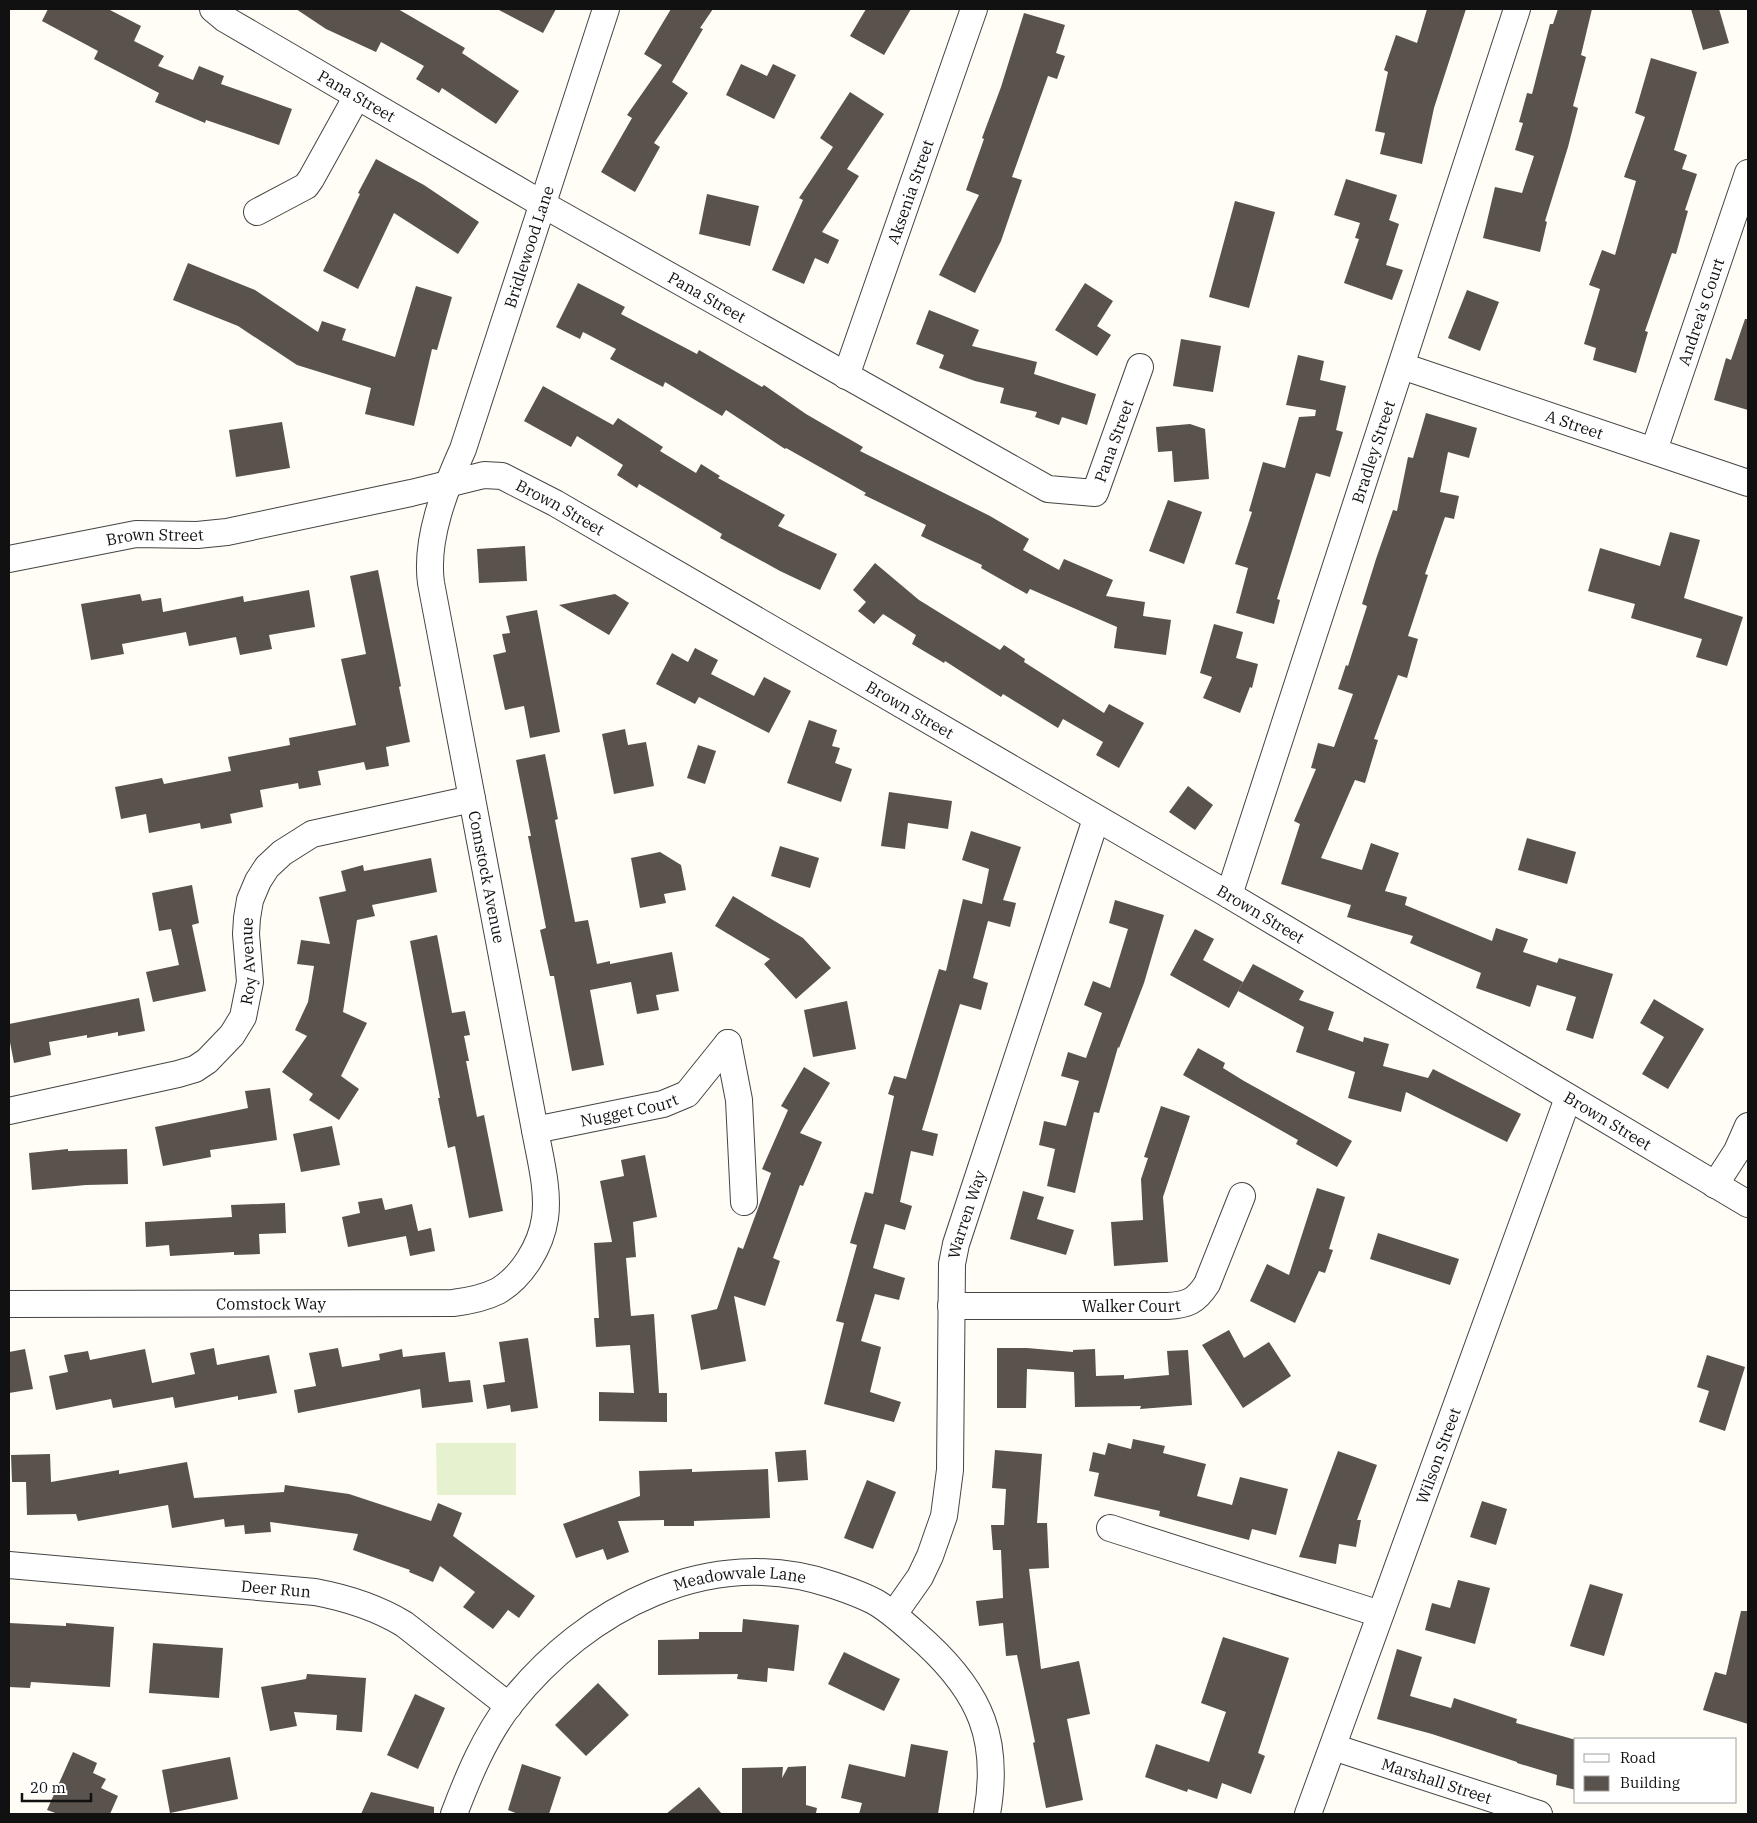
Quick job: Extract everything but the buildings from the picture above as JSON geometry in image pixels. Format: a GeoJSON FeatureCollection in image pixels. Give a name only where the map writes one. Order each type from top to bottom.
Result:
{"type":"FeatureCollection","features":[{"type":"Feature","properties":{"kind":"street","name":"Pana Street"},"geometry":{"type":"LineString","coordinates":[[213,9],[225,19],[544,205],[1040,486],[1055,491],[1095,493],[1140,367]]}},
{"type":"Feature","properties":{"kind":"street","name":"Bridlewood Lane"},"geometry":{"type":"LineString","coordinates":[[447,484],[463,449],[544,205],[606,9]]}},
{"type":"Feature","properties":{"kind":"street","name":"Aksenia Street"},"geometry":{"type":"LineString","coordinates":[[846,376],[974,9]]}},
{"type":"Feature","properties":{"kind":"street","name":"Bradley Street"},"geometry":{"type":"LineString","coordinates":[[1229,895],[1517,9]]}},
{"type":"Feature","properties":{"kind":"street"},"geometry":{"type":"LineString","coordinates":[[257,212],[306,186],[357,96]]}},
{"type":"Feature","properties":{"kind":"street","name":"Andrea's Court"},"geometry":{"type":"LineString","coordinates":[[1654,450],[1748,173]]}},
{"type":"Feature","properties":{"kind":"street","name":"A Street"},"geometry":{"type":"LineString","coordinates":[[1402,366],[1748,483]]}},
{"type":"Feature","properties":{"kind":"street","name":"Brown Street"},"geometry":{"type":"LineString","coordinates":[[9,559],[136,534],[197,535],[227,532],[484,475],[502,476],[511,479],[1229,895],[1748,1204]]}},
{"type":"Feature","properties":{"kind":"street","name":"Comstock Avenue"},"geometry":{"type":"LineString","coordinates":[[447,484],[432,542],[429,571],[546,1195],[545,1217],[541,1236],[535,1250],[522,1267]]}},
{"type":"Feature","properties":{"kind":"street","name":"Roy Avenue"},"geometry":{"type":"LineString","coordinates":[[9,1111],[195,1070],[207,1061],[232,1035],[243,1017],[250,982],[247,918],[250,900],[255,887],[267,867],[282,853],[312,834],[472,799]]}},
{"type":"Feature","properties":{"kind":"street","name":"Warren Way"},"geometry":{"type":"LineString","coordinates":[[894,1614],[920,1578],[933,1550],[944,1516],[950,1470],[952,1264],[956,1244],[1096,819]]}},
{"type":"Feature","properties":{"kind":"street","name":"Nugget Court"},"geometry":{"type":"LineString","coordinates":[[535,1130],[675,1100],[691,1090],[728,1043],[739,1100],[744,1202]]}},
{"type":"Feature","properties":{"kind":"street","name":"Wilson Street"},"geometry":{"type":"LineString","coordinates":[[1308,1814],[1568,1098]]}},
{"type":"Feature","properties":{"kind":"street"},"geometry":{"type":"LineString","coordinates":[[1715,1184],[1737,1151],[1748,1126]]}},
{"type":"Feature","properties":{"kind":"street","name":"Walker Court"},"geometry":{"type":"LineString","coordinates":[[951,1306],[1167,1306],[1191,1302],[1200,1295],[1207,1284],[1242,1196]]}},
{"type":"Feature","properties":{"kind":"street","name":"Comstock Way"},"geometry":{"type":"LineString","coordinates":[[9,1304],[453,1303],[471,1301],[498,1290],[509,1282],[522,1267]]}},
{"type":"Feature","properties":{"kind":"street"},"geometry":{"type":"LineString","coordinates":[[1110,1528],[1380,1614]]}},
{"type":"Feature","properties":{"kind":"street","name":"Deer Run"},"geometry":{"type":"LineString","coordinates":[[9,1565],[315,1592],[356,1601],[388,1614],[404,1624],[509,1706]]}},
{"type":"Feature","properties":{"kind":"street","name":"Meadowvale Lane"},"geometry":{"type":"LineString","coordinates":[[454,1814],[476,1762],[509,1706],[546,1665],[572,1641],[600,1620],[648,1596],[681,1583],[699,1578],[771,1572],[807,1577],[861,1595],[894,1614],[932,1649],[956,1675],[969,1693],[979,1712],[991,1750],[987,1814]]}},
{"type":"Feature","properties":{"kind":"street","name":"Marshall Street"},"geometry":{"type":"LineString","coordinates":[[1333,1747],[1539,1814]]}},
{"type":"Feature","properties":{"kind":"green space"},"geometry":{"type":"Polygon","coordinates":[[[436,1443],[516,1443],[516,1495],[437,1495],[436,1443]]]}}]}
